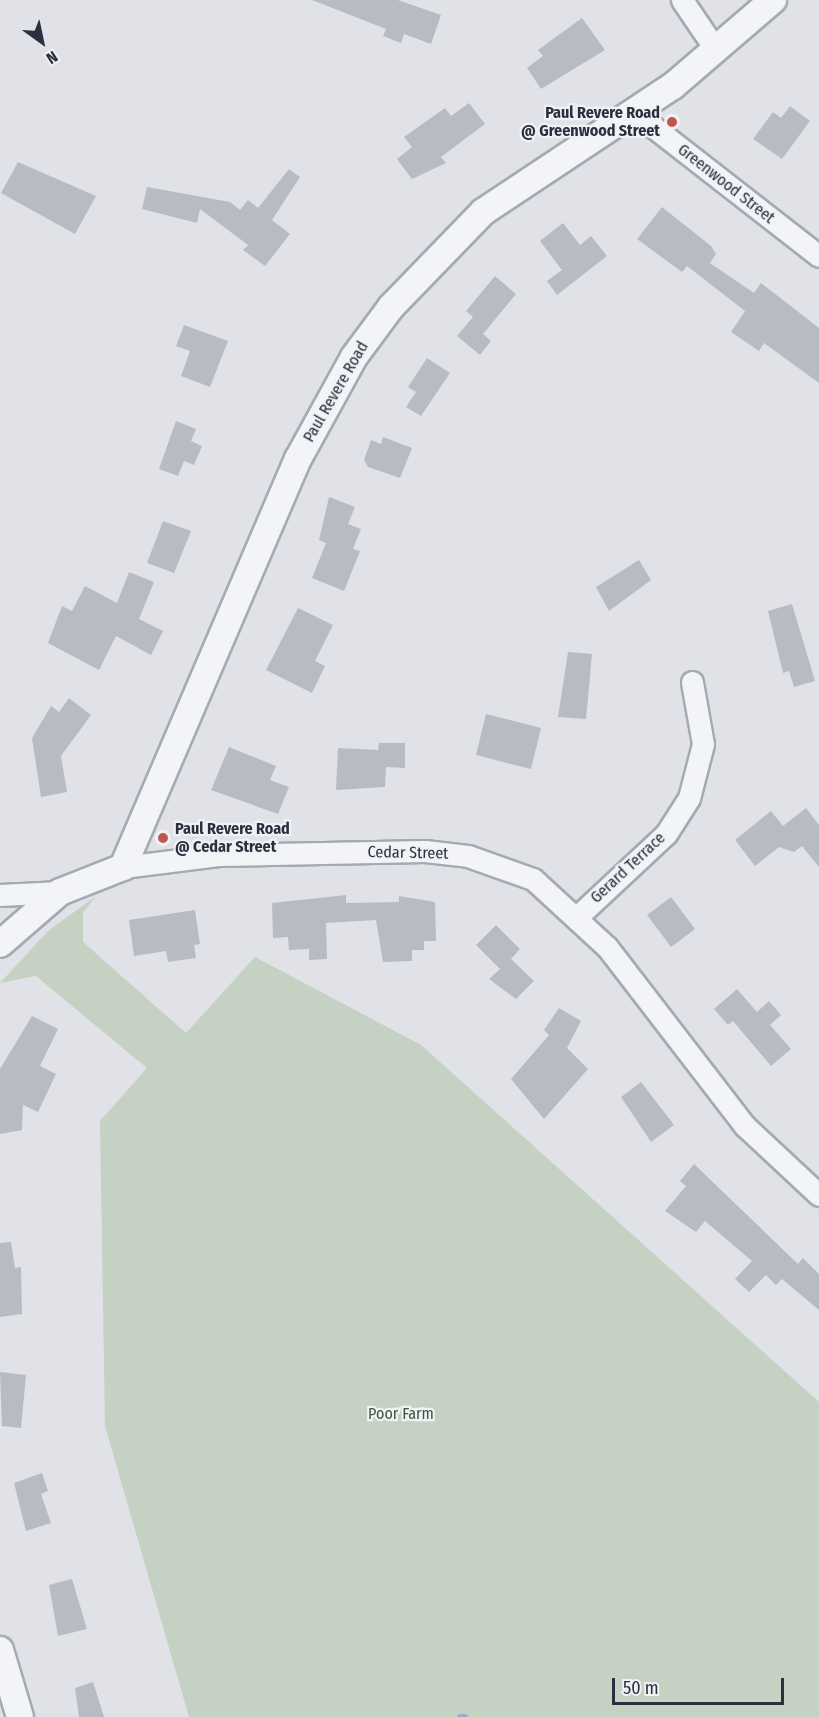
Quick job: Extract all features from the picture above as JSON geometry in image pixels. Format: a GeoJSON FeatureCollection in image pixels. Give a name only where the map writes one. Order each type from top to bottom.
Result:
{"type":"FeatureCollection","features":[{"type":"Feature","properties":{"kind":"street"},"geometry":{"type":"LineString","coordinates":[[682,0],[716,50]]}},
{"type":"Feature","properties":{"kind":"street","name":"Paul Revere Road"},"geometry":{"type":"LineString","coordinates":[[123,867],[291,474],[354,357],[392,307],[483,212],[634,112],[716,50],[773,0]]}},
{"type":"Feature","properties":{"kind":"street","name":"Greenwood Street"},"geometry":{"type":"LineString","coordinates":[[634,112],[819,256]]}},
{"type":"Feature","properties":{"kind":"street","name":"Gerard Terrace"},"geometry":{"type":"LineString","coordinates":[[578,916],[666,834],[689,798],[703,744],[692,682]]}},
{"type":"Feature","properties":{"kind":"street","name":"Cedar Street"},"geometry":{"type":"LineString","coordinates":[[0,895],[60,892],[123,867],[220,855],[440,852],[533,879],[578,916],[638,984],[745,1126],[819,1195]]}},
{"type":"Feature","properties":{"kind":"street"},"geometry":{"type":"LineString","coordinates":[[0,944],[60,892]]}},
{"type":"Feature","properties":{"kind":"street"},"geometry":{"type":"LineString","coordinates":[[0,1650],[20,1717]]}},
{"type":"Feature","properties":{"kind":"green space","name":"Poor Farm"},"geometry":{"type":"Polygon","coordinates":[[[95,897],[83,913],[83,942],[186,1033],[255,957],[421,1045],[819,1402],[819,1717],[189,1717],[105,1426],[100,1121],[147,1068],[36,976],[0,983],[49,930],[95,897]]]}},
{"type":"Feature","properties":{"kind":"building"},"geometry":{"type":"Polygon","coordinates":[[[312,0],[398,0],[441,15],[431,44],[404,34],[401,43],[383,36],[386,29],[312,0]]]}},
{"type":"Feature","properties":{"kind":"building"},"geometry":{"type":"Polygon","coordinates":[[[582,18],[605,50],[541,89],[527,68],[543,56],[538,50],[582,18]]]}},
{"type":"Feature","properties":{"kind":"building"},"geometry":{"type":"Polygon","coordinates":[[[469,103],[485,124],[441,157],[446,163],[412,179],[397,159],[412,147],[404,137],[445,108],[451,116],[469,103]]]}},
{"type":"Feature","properties":{"kind":"building"},"geometry":{"type":"Polygon","coordinates":[[[790,106],[810,121],[782,159],[753,139],[773,112],[781,118],[790,106]]]}},
{"type":"Feature","properties":{"kind":"building"},"geometry":{"type":"Polygon","coordinates":[[[18,162],[96,196],[75,234],[1,193],[18,162]]]}},
{"type":"Feature","properties":{"kind":"building"},"geometry":{"type":"Polygon","coordinates":[[[289,169],[300,177],[272,220],[290,234],[265,266],[243,250],[248,245],[200,209],[197,223],[142,209],[147,187],[230,202],[240,210],[248,200],[258,208],[289,169]]]}},
{"type":"Feature","properties":{"kind":"building"},"geometry":{"type":"Polygon","coordinates":[[[662,207],[711,246],[716,254],[710,263],[754,293],[761,283],[819,328],[819,383],[764,343],[759,351],[731,332],[745,311],[687,266],[682,272],[637,239],[662,207]]]}},
{"type":"Feature","properties":{"kind":"building"},"geometry":{"type":"Polygon","coordinates":[[[563,223],[580,245],[591,236],[607,256],[557,295],[547,281],[562,270],[540,241],[563,223]]]}},
{"type":"Feature","properties":{"kind":"building"},"geometry":{"type":"Polygon","coordinates":[[[495,276],[516,294],[483,334],[491,341],[480,355],[457,336],[473,317],[466,311],[495,276]]]}},
{"type":"Feature","properties":{"kind":"building"},"geometry":{"type":"Polygon","coordinates":[[[184,325],[228,341],[210,387],[181,376],[190,351],[176,346],[184,325]]]}},
{"type":"Feature","properties":{"kind":"building"},"geometry":{"type":"Polygon","coordinates":[[[427,358],[450,373],[421,416],[406,407],[416,392],[408,387],[427,358]]]}},
{"type":"Feature","properties":{"kind":"building"},"geometry":{"type":"Polygon","coordinates":[[[176,421],[196,429],[191,441],[202,446],[194,465],[184,461],[178,476],[159,469],[176,421]]]}},
{"type":"Feature","properties":{"kind":"building"},"geometry":{"type":"Polygon","coordinates":[[[383,437],[412,448],[400,478],[368,467],[364,460],[371,440],[381,444],[383,437]]]}},
{"type":"Feature","properties":{"kind":"building"},"geometry":{"type":"Polygon","coordinates":[[[329,497],[355,507],[348,524],[361,529],[353,549],[360,551],[344,591],[312,578],[326,543],[319,540],[329,497]]]}},
{"type":"Feature","properties":{"kind":"building"},"geometry":{"type":"Polygon","coordinates":[[[163,521],[191,531],[174,573],[147,563],[163,521]]]}},
{"type":"Feature","properties":{"kind":"building"},"geometry":{"type":"Polygon","coordinates":[[[639,560],[651,580],[609,611],[596,587],[639,560]]]}},
{"type":"Feature","properties":{"kind":"building"},"geometry":{"type":"Polygon","coordinates":[[[129,572],[154,582],[139,619],[163,631],[151,655],[116,636],[99,670],[48,643],[62,606],[72,611],[85,586],[117,603],[129,572]]]}},
{"type":"Feature","properties":{"kind":"building"},"geometry":{"type":"Polygon","coordinates":[[[792,604],[815,681],[794,687],[789,671],[783,673],[768,611],[792,604]]]}},
{"type":"Feature","properties":{"kind":"building"},"geometry":{"type":"Polygon","coordinates":[[[298,608],[333,625],[315,661],[325,666],[312,693],[266,670],[298,608]]]}},
{"type":"Feature","properties":{"kind":"building"},"geometry":{"type":"Polygon","coordinates":[[[568,652],[592,654],[586,719],[558,717],[568,652]]]}},
{"type":"Feature","properties":{"kind":"building"},"geometry":{"type":"Polygon","coordinates":[[[69,698],[91,715],[61,756],[67,792],[41,797],[32,738],[51,706],[59,712],[69,698]]]}},
{"type":"Feature","properties":{"kind":"building"},"geometry":{"type":"Polygon","coordinates":[[[486,714],[541,728],[531,769],[476,755],[486,714]]]}},
{"type":"Feature","properties":{"kind":"building"},"geometry":{"type":"Polygon","coordinates":[[[379,743],[405,743],[405,768],[386,767],[385,787],[336,790],[338,748],[378,750],[379,743]]]}},
{"type":"Feature","properties":{"kind":"building"},"geometry":{"type":"Polygon","coordinates":[[[229,747],[276,766],[270,780],[289,787],[278,814],[211,790],[229,747]]]}},
{"type":"Feature","properties":{"kind":"building"},"geometry":{"type":"Polygon","coordinates":[[[806,808],[819,825],[819,867],[802,846],[794,852],[779,847],[755,866],[735,840],[771,811],[783,826],[806,808]]]}},
{"type":"Feature","properties":{"kind":"building"},"geometry":{"type":"Polygon","coordinates":[[[346,895],[346,903],[399,902],[399,896],[435,902],[436,941],[424,941],[424,950],[412,950],[412,961],[383,962],[376,920],[326,923],[327,959],[309,960],[309,949],[289,950],[288,937],[273,938],[272,903],[346,895]]]}},
{"type":"Feature","properties":{"kind":"building"},"geometry":{"type":"Polygon","coordinates":[[[671,897],[695,929],[671,947],[647,915],[671,897]]]}},
{"type":"Feature","properties":{"kind":"building"},"geometry":{"type":"Polygon","coordinates":[[[195,910],[200,944],[194,945],[196,958],[168,962],[166,951],[134,956],[129,920],[195,910]]]}},
{"type":"Feature","properties":{"kind":"building"},"geometry":{"type":"Polygon","coordinates":[[[496,925],[520,949],[511,959],[534,981],[516,999],[489,979],[500,969],[476,945],[496,925]]]}},
{"type":"Feature","properties":{"kind":"building"},"geometry":{"type":"Polygon","coordinates":[[[737,989],[757,1012],[769,1001],[781,1015],[770,1025],[791,1049],[771,1066],[733,1021],[728,1025],[714,1009],[737,989]]]}},
{"type":"Feature","properties":{"kind":"building"},"geometry":{"type":"Polygon","coordinates":[[[559,1008],[581,1021],[567,1048],[588,1069],[544,1119],[511,1079],[549,1035],[544,1030],[559,1008]]]}},
{"type":"Feature","properties":{"kind":"building"},"geometry":{"type":"Polygon","coordinates":[[[32,1016],[58,1029],[40,1066],[56,1074],[38,1112],[23,1105],[22,1130],[0,1134],[0,1069],[32,1016]]]}},
{"type":"Feature","properties":{"kind":"building"},"geometry":{"type":"Polygon","coordinates":[[[641,1082],[674,1125],[651,1142],[621,1097],[641,1082]]]}},
{"type":"Feature","properties":{"kind":"building"},"geometry":{"type":"Polygon","coordinates":[[[694,1164],[798,1264],[803,1258],[819,1274],[819,1310],[782,1279],[776,1285],[766,1275],[749,1292],[735,1279],[752,1261],[705,1221],[696,1232],[665,1211],[686,1186],[680,1181],[694,1164]]]}},
{"type":"Feature","properties":{"kind":"building"},"geometry":{"type":"Polygon","coordinates":[[[11,1242],[15,1268],[21,1267],[22,1314],[0,1317],[0,1243],[11,1242]]]}},
{"type":"Feature","properties":{"kind":"building"},"geometry":{"type":"Polygon","coordinates":[[[0,1372],[26,1375],[21,1428],[2,1426],[0,1372]]]}},
{"type":"Feature","properties":{"kind":"building"},"geometry":{"type":"Polygon","coordinates":[[[42,1473],[48,1491],[41,1494],[51,1523],[26,1531],[14,1483],[42,1473]]]}},
{"type":"Feature","properties":{"kind":"building"},"geometry":{"type":"Polygon","coordinates":[[[72,1579],[87,1629],[58,1636],[49,1585],[72,1579]]]}},
{"type":"Feature","properties":{"kind":"building"},"geometry":{"type":"Polygon","coordinates":[[[93,1682],[104,1717],[79,1717],[75,1688],[93,1682]]]}},
{"type":"Feature","properties":{"kind":"place","name":"Paul Revere Road @ Greenwood Street"},"geometry":{"type":"Point","coordinates":[672,122]}},
{"type":"Feature","properties":{"kind":"place","name":"Paul Revere Road @ Cedar Street"},"geometry":{"type":"Point","coordinates":[163,838]}}]}
